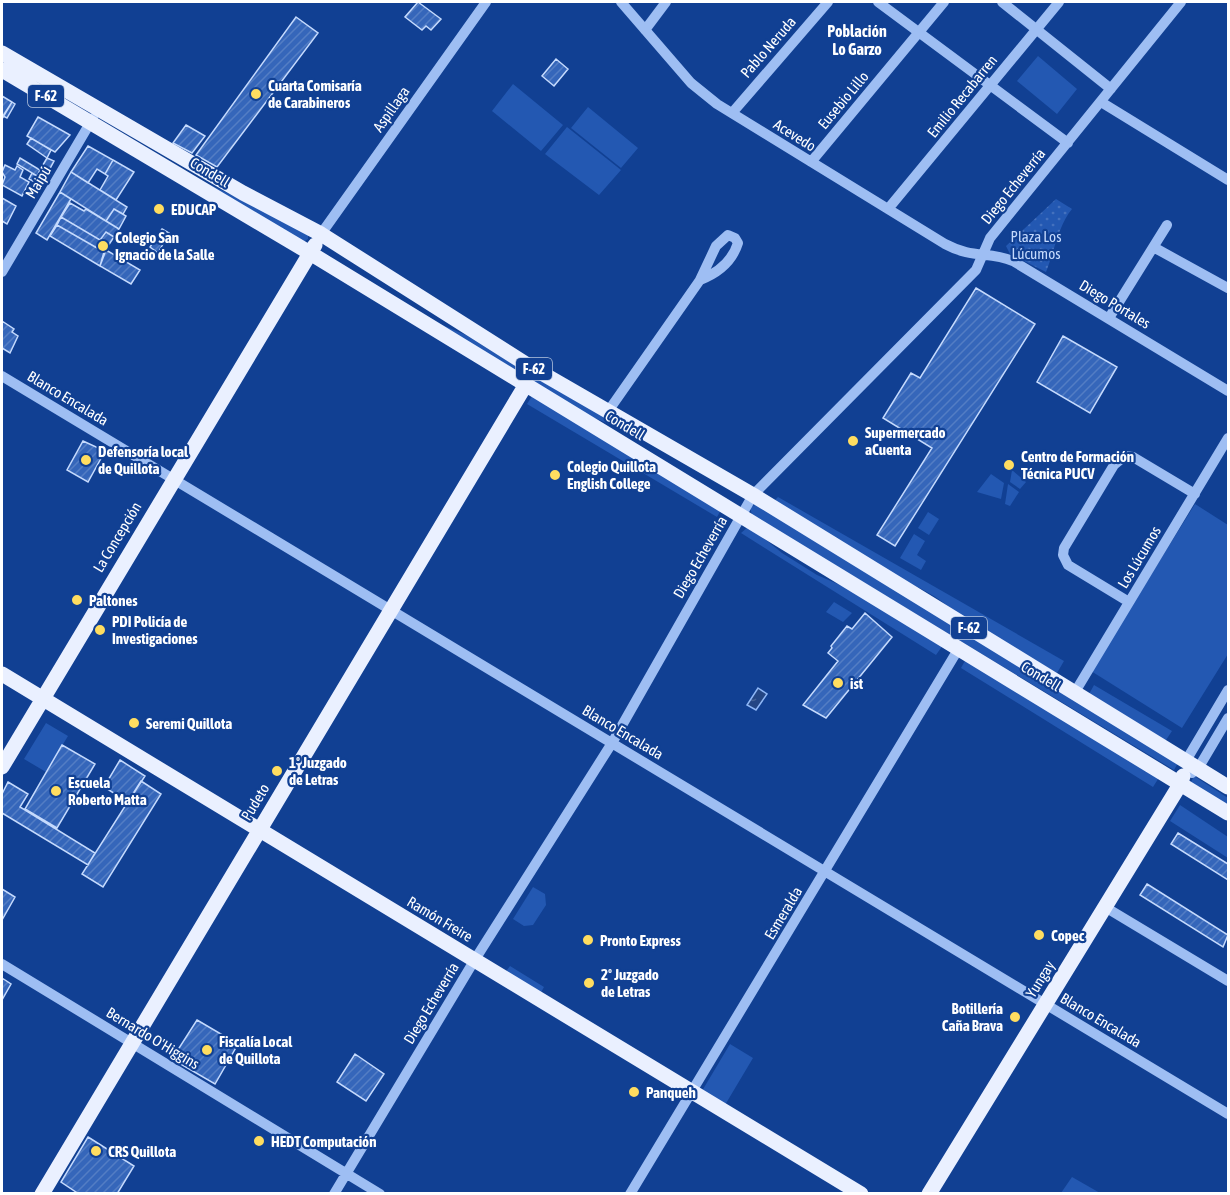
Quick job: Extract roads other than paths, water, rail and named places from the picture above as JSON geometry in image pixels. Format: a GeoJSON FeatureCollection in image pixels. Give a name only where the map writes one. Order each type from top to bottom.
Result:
{"type":"FeatureCollection","features":[{"type":"Feature","properties":{"kind":"main road","name":"Condell"},"geometry":{"type":"LineString","coordinates":[[2,53],[99,107],[243,193],[321,234],[526,364],[753,495],[1193,763],[1228,787]]}},
{"type":"Feature","properties":{"kind":"main road","name":"Condell"},"geometry":{"type":"LineString","coordinates":[[2,70],[310,253],[1228,813]]}},
{"type":"Feature","properties":{"kind":"main road","name":"La Concepción"},"geometry":{"type":"LineString","coordinates":[[2,767],[172,478],[321,234]]}},
{"type":"Feature","properties":{"kind":"main road","name":"Pudeto"},"geometry":{"type":"LineString","coordinates":[[42,1194],[134,1044],[258,830],[525,386],[526,364]]}},
{"type":"Feature","properties":{"kind":"main road","name":"Ramón Freire"},"geometry":{"type":"LineString","coordinates":[[2,674],[861,1194]]}},
{"type":"Feature","properties":{"kind":"main road","name":"Yungay"},"geometry":{"type":"LineString","coordinates":[[929,1194],[1193,763]]}},
{"type":"Feature","properties":{"kind":"street","name":"Aspillaga"},"geometry":{"type":"LineString","coordinates":[[321,234],[486,2]]}},
{"type":"Feature","properties":{"kind":"street","name":"Acevedo"},"geometry":{"type":"LineString","coordinates":[[621,2],[691,83],[732,113],[957,250],[982,256]]}},
{"type":"Feature","properties":{"kind":"street"},"geometry":{"type":"LineString","coordinates":[[645,30],[666,2]]}},
{"type":"Feature","properties":{"kind":"street","name":"Pablo Neruda"},"geometry":{"type":"LineString","coordinates":[[732,113],[828,2]]}},
{"type":"Feature","properties":{"kind":"street"},"geometry":{"type":"LineString","coordinates":[[878,2],[1068,143]]}},
{"type":"Feature","properties":{"kind":"street","name":"Eusebio Lillo"},"geometry":{"type":"LineString","coordinates":[[811,162],[944,2]]}},
{"type":"Feature","properties":{"kind":"street"},"geometry":{"type":"LineString","coordinates":[[1002,2],[1112,89]]}},
{"type":"Feature","properties":{"kind":"street","name":"Emilio Recabarren"},"geometry":{"type":"LineString","coordinates":[[888,209],[1059,2]]}},
{"type":"Feature","properties":{"kind":"street","name":"Diego Echeverría"},"geometry":{"type":"LineString","coordinates":[[334,1194],[474,960],[612,743],[753,495],[972,274],[990,238],[1181,2]]}},
{"type":"Feature","properties":{"kind":"street"},"geometry":{"type":"LineString","coordinates":[[1101,102],[1228,180]]}},
{"type":"Feature","properties":{"kind":"street","name":"Maipú"},"geometry":{"type":"LineString","coordinates":[[2,272],[99,107]]}},
{"type":"Feature","properties":{"kind":"street"},"geometry":{"type":"LineString","coordinates":[[1109,318],[1146,257],[1155,248],[1167,225]]}},
{"type":"Feature","properties":{"kind":"street"},"geometry":{"type":"LineString","coordinates":[[1155,248],[1228,288]]}},
{"type":"Feature","properties":{"kind":"street","name":"Diego Portales"},"geometry":{"type":"LineString","coordinates":[[982,256],[998,256],[1013,261],[1228,390]]}},
{"type":"Feature","properties":{"kind":"street"},"geometry":{"type":"LineString","coordinates":[[609,410],[700,280]]}},
{"type":"Feature","properties":{"kind":"street","name":"Blanco Encalada"},"geometry":{"type":"LineString","coordinates":[[2,376],[1228,1114]]}},
{"type":"Feature","properties":{"kind":"street","name":"Los Lúcumos"},"geometry":{"type":"LineString","coordinates":[[1075,692],[1228,438]]}},
{"type":"Feature","properties":{"kind":"street"},"geometry":{"type":"LineString","coordinates":[[1130,602],[1068,565],[1064,548],[1114,465],[1125,456],[1133,457],[1195,494]]}},
{"type":"Feature","properties":{"kind":"street","name":"Esmeralda"},"geometry":{"type":"LineString","coordinates":[[630,1194],[959,648]]}},
{"type":"Feature","properties":{"kind":"street","name":"Yungay"},"geometry":{"type":"LineString","coordinates":[[1193,763],[1228,690]]}},
{"type":"Feature","properties":{"kind":"street","name":"Yungay"},"geometry":{"type":"LineString","coordinates":[[1193,763],[1228,718]]}},
{"type":"Feature","properties":{"kind":"street"},"geometry":{"type":"LineString","coordinates":[[1105,907],[1228,981]]}},
{"type":"Feature","properties":{"kind":"street","name":"Bernardo O'Higgins"},"geometry":{"type":"LineString","coordinates":[[2,964],[380,1194]]}},
{"type":"Feature","properties":{"kind":"water"},"geometry":{"type":"Polygon","coordinates":[[[758,688],[767,694],[756,710],[747,705],[758,688]]]}},
{"type":"Feature","properties":{"kind":"place","name":"Cuarta Comisaría de Carabineros"},"geometry":{"type":"Point","coordinates":[256,94]}},
{"type":"Feature","properties":{"kind":"place","name":"EDUCAP"},"geometry":{"type":"Point","coordinates":[159,209]}},
{"type":"Feature","properties":{"kind":"place","name":"Colegio San Ignacio de la Salle"},"geometry":{"type":"Point","coordinates":[103,246]}},
{"type":"Feature","properties":{"kind":"place","name":"Supermercado aCuenta"},"geometry":{"type":"Point","coordinates":[853,441]}},
{"type":"Feature","properties":{"kind":"place","name":"Defensoría local de Quillota"},"geometry":{"type":"Point","coordinates":[86,460]}},
{"type":"Feature","properties":{"kind":"place","name":"Centro de Formación Técnica PUCV"},"geometry":{"type":"Point","coordinates":[1009,465]}},
{"type":"Feature","properties":{"kind":"place","name":"Colegio Quillota English College"},"geometry":{"type":"Point","coordinates":[555,475]}},
{"type":"Feature","properties":{"kind":"place","name":"Paltones"},"geometry":{"type":"Point","coordinates":[77,600]}},
{"type":"Feature","properties":{"kind":"place","name":"PDI Policía de Investigaciones"},"geometry":{"type":"Point","coordinates":[100,630]}},
{"type":"Feature","properties":{"kind":"place","name":"ist"},"geometry":{"type":"Point","coordinates":[838,683]}},
{"type":"Feature","properties":{"kind":"place","name":"Seremi Quillota"},"geometry":{"type":"Point","coordinates":[134,723]}},
{"type":"Feature","properties":{"kind":"place","name":"1º Juzgado de Letras"},"geometry":{"type":"Point","coordinates":[277,771]}},
{"type":"Feature","properties":{"kind":"place","name":"Escuela Roberto Matta"},"geometry":{"type":"Point","coordinates":[56,791]}},
{"type":"Feature","properties":{"kind":"place","name":"Copec"},"geometry":{"type":"Point","coordinates":[1039,935]}},
{"type":"Feature","properties":{"kind":"place","name":"Pronto Express"},"geometry":{"type":"Point","coordinates":[588,940]}},
{"type":"Feature","properties":{"kind":"place","name":"2º Juzgado de Letras"},"geometry":{"type":"Point","coordinates":[589,983]}},
{"type":"Feature","properties":{"kind":"place","name":"Botillería Caña Brava"},"geometry":{"type":"Point","coordinates":[1015,1017]}},
{"type":"Feature","properties":{"kind":"place","name":"Fiscalía Local de Quillota"},"geometry":{"type":"Point","coordinates":[207,1050]}},
{"type":"Feature","properties":{"kind":"place","name":"Panqueh"},"geometry":{"type":"Point","coordinates":[634,1092]}},
{"type":"Feature","properties":{"kind":"place","name":"HEDT Computación"},"geometry":{"type":"Point","coordinates":[259,1141]}},
{"type":"Feature","properties":{"kind":"place","name":"CRS Quillota"},"geometry":{"type":"Point","coordinates":[96,1151]}},
{"type":"Feature","properties":{"kind":"district","name":"Población Lo Garzo"},"geometry":{"type":"Point","coordinates":[857,40]}},
{"type":"Feature","properties":{"kind":"park label","name":"Plaza Los Lúcumos"},"geometry":{"type":"Point","coordinates":[1036,244]}}]}
